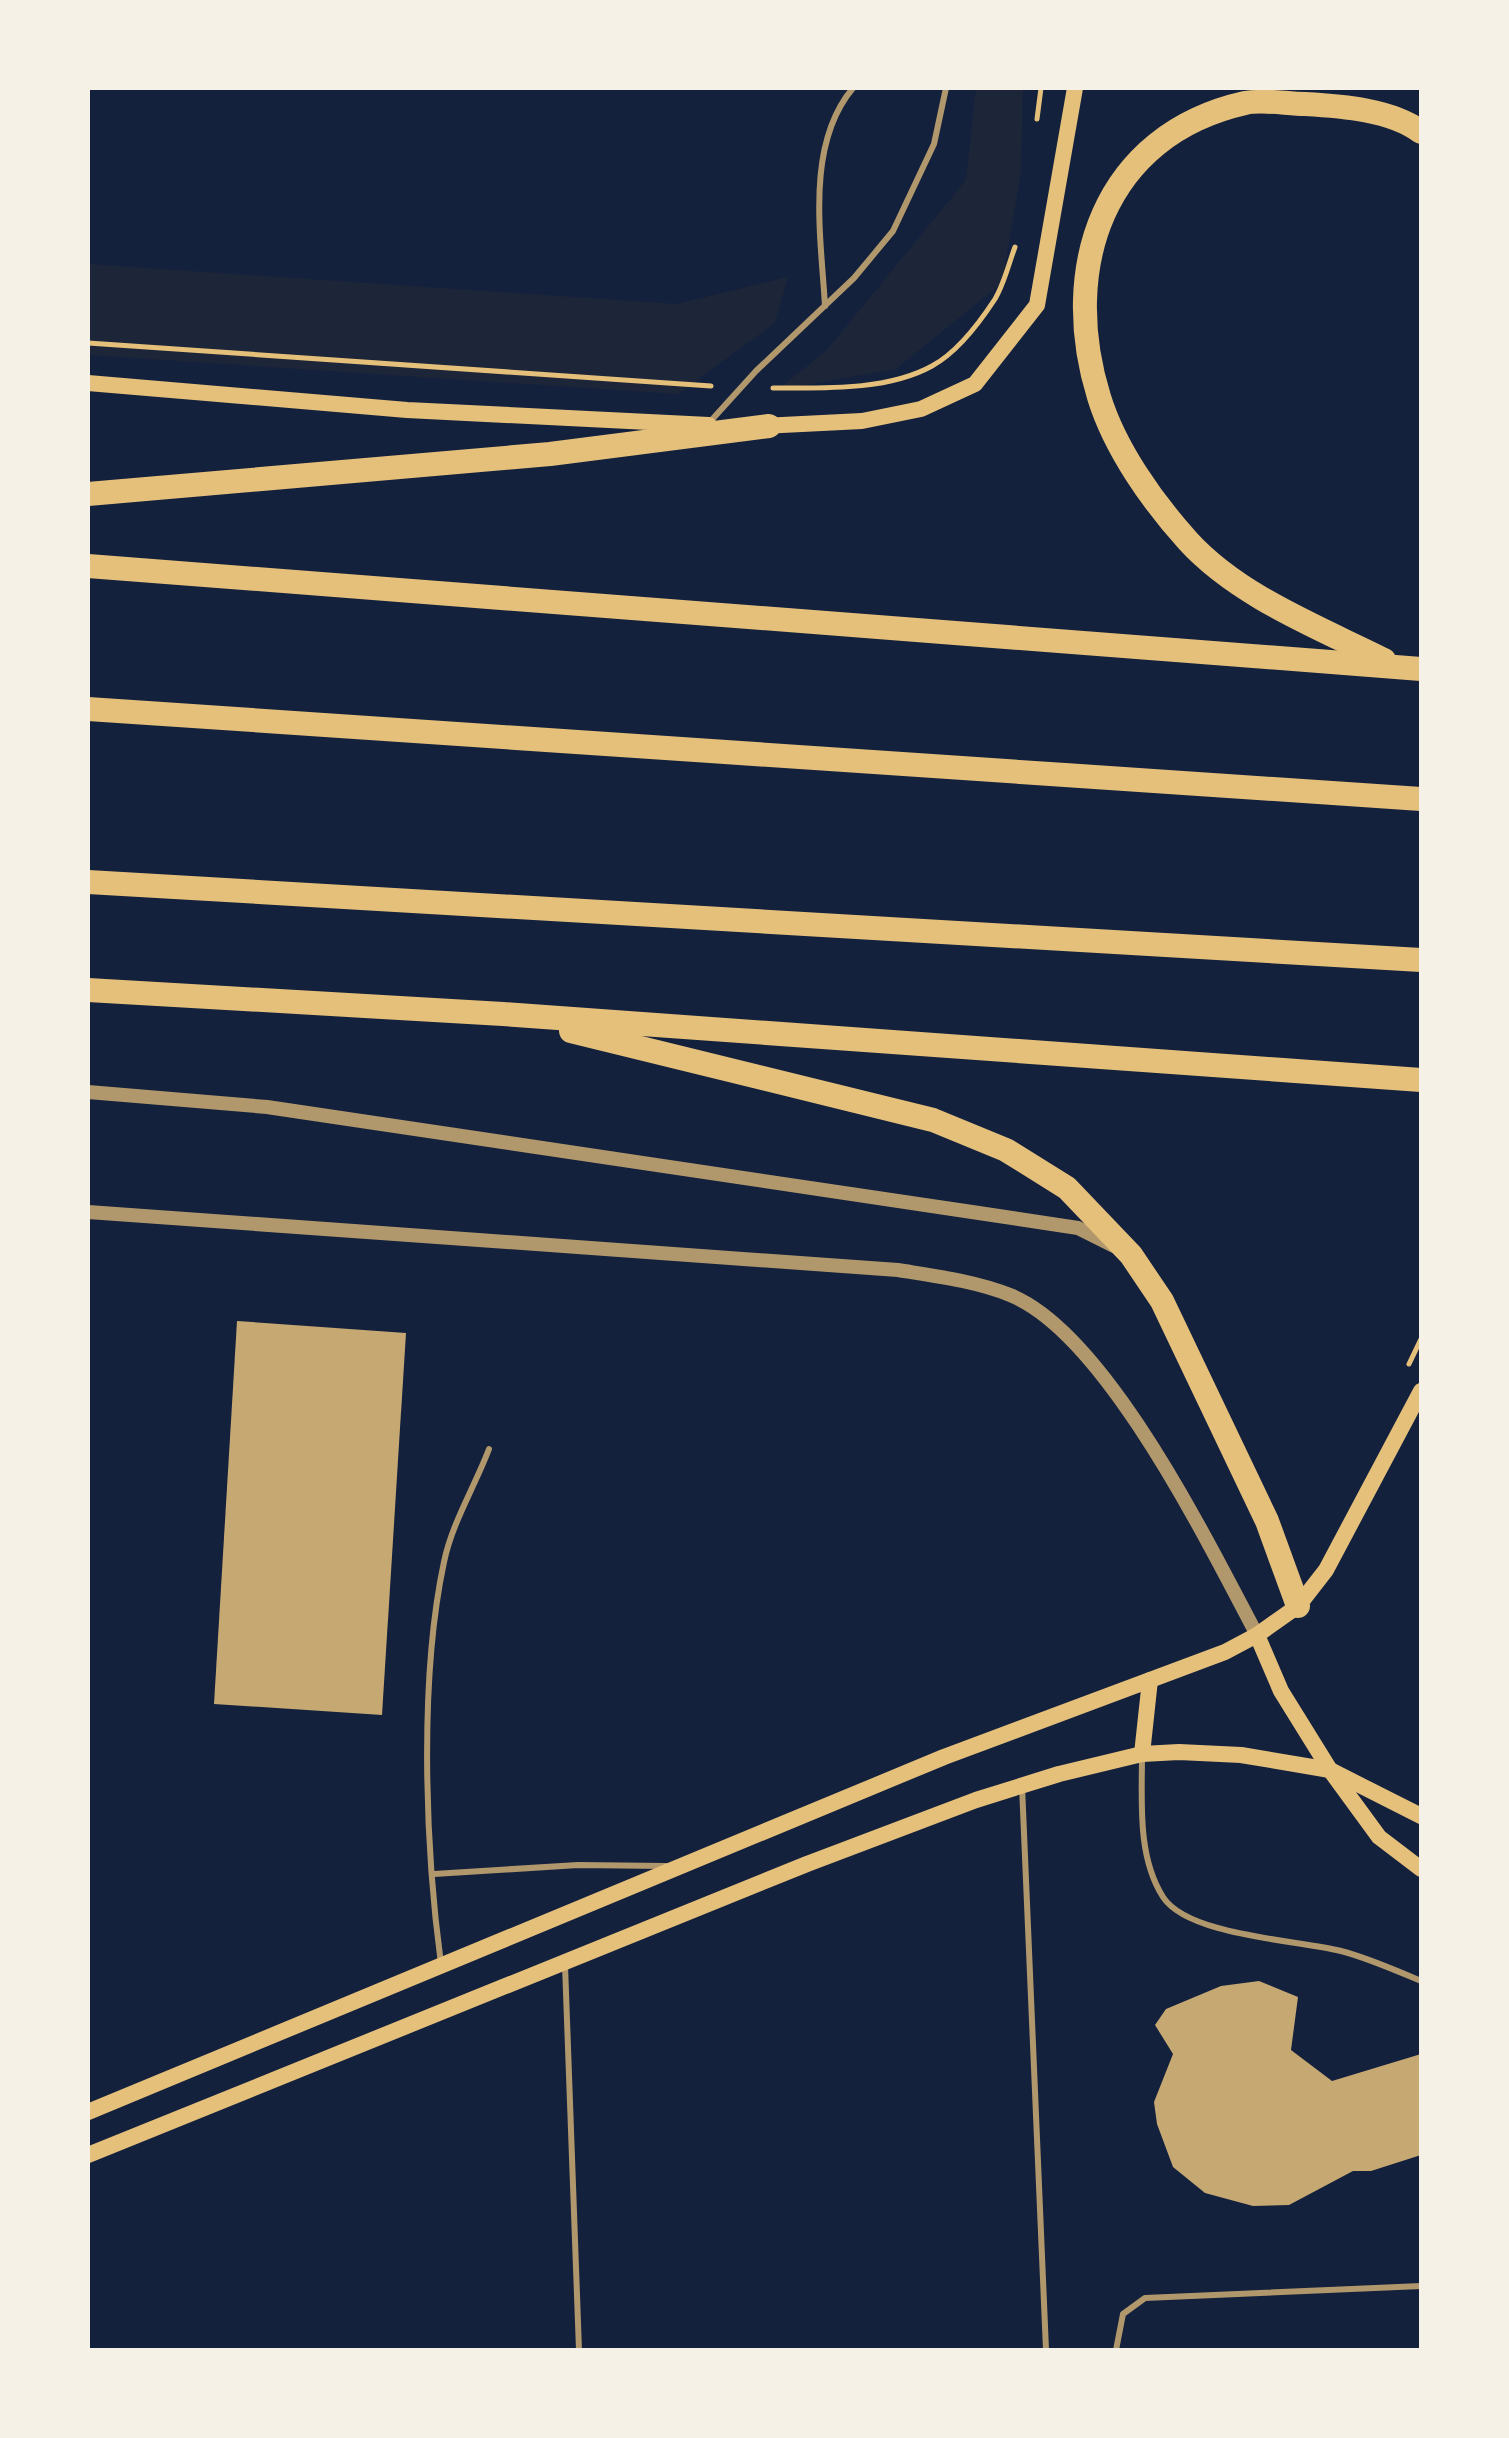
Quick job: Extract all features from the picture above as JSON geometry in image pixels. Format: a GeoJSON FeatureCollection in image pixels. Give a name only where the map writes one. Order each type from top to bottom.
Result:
{"type":"FeatureCollection","features":[{"type":"Feature","properties":{"kind":"highway"},"geometry":{"type":"LineString","coordinates":[[1409,668],[1286,610],[1229,576],[1190,543],[1126,456],[1099,399],[1085,337],[1085,274],[1104,212],[1136,159],[1186,124],[1247,102],[1331,105],[1406,121],[1421,132]]}},
{"type":"Feature","properties":{"kind":"highway"},"geometry":{"type":"LineString","coordinates":[[88,494],[550,454],[769,426]]}},
{"type":"Feature","properties":{"kind":"highway"},"geometry":{"type":"LineString","coordinates":[[88,566],[1409,668]]}},
{"type":"Feature","properties":{"kind":"highway"},"geometry":{"type":"LineString","coordinates":[[88,709],[1421,799]]}},
{"type":"Feature","properties":{"kind":"highway"},"geometry":{"type":"LineString","coordinates":[[88,882],[1421,960]]}},
{"type":"Feature","properties":{"kind":"highway"},"geometry":{"type":"LineString","coordinates":[[88,990],[503,1014],[1421,1080]]}},
{"type":"Feature","properties":{"kind":"highway"},"geometry":{"type":"LineString","coordinates":[[503,1014],[933,1120],[1006,1150],[1067,1188],[1131,1255],[1162,1301],[1267,1521],[1298,1606]]}},
{"type":"Feature","properties":{"kind":"main road"},"geometry":{"type":"LineString","coordinates":[[88,383],[407,410],[707,425],[769,426],[862,421],[921,409],[975,384],[1037,305],[1075,88]]}},
{"type":"Feature","properties":{"kind":"main road"},"geometry":{"type":"LineString","coordinates":[[88,2112],[944,1757],[1225,1652],[1257,1635],[1298,1606],[1326,1570],[1421,1391]]}},
{"type":"Feature","properties":{"kind":"main road"},"geometry":{"type":"LineString","coordinates":[[1257,1635],[1281,1691],[1330,1770],[1379,1837],[1421,1869]]}},
{"type":"Feature","properties":{"kind":"main road"},"geometry":{"type":"LineString","coordinates":[[1142,1754],[1150,1680]]}},
{"type":"Feature","properties":{"kind":"main road"},"geometry":{"type":"LineString","coordinates":[[88,2155],[862,1843],[1022,1786],[1142,1754],[1241,1755],[1330,1770],[1421,1816]]}},
{"type":"Feature","properties":{"kind":"street"},"geometry":{"type":"LineString","coordinates":[[88,1092],[267,1107],[1078,1228],[1131,1255]]}},
{"type":"Feature","properties":{"kind":"street"},"geometry":{"type":"LineString","coordinates":[[88,1212],[898,1270],[968,1282],[1013,1296],[1054,1324],[1101,1374],[1185,1501],[1257,1635]]}},
{"type":"Feature","properties":{"kind":"lane"},"geometry":{"type":"LineString","coordinates":[[825,306],[821,168],[836,108],[853,88]]}},
{"type":"Feature","properties":{"kind":"lane"},"geometry":{"type":"LineString","coordinates":[[707,425],[740,388],[825,306],[893,231],[934,144],[946,88]]}},
{"type":"Feature","properties":{"kind":"lane"},"geometry":{"type":"LineString","coordinates":[[442,1967],[427,1743],[437,1606],[444,1559],[489,1449]]}},
{"type":"Feature","properties":{"kind":"lane"},"geometry":{"type":"LineString","coordinates":[[1142,1754],[1145,1845],[1151,1873],[1165,1901],[1195,1921],[1343,1951],[1421,1981]]}},
{"type":"Feature","properties":{"kind":"lane"},"geometry":{"type":"LineString","coordinates":[[1022,1786],[1046,2350]]}},
{"type":"Feature","properties":{"kind":"lane"},"geometry":{"type":"LineString","coordinates":[[434,1874],[578,1865],[685,1866]]}},
{"type":"Feature","properties":{"kind":"lane"},"geometry":{"type":"LineString","coordinates":[[564,1961],[579,2350]]}},
{"type":"Feature","properties":{"kind":"lane"},"geometry":{"type":"LineString","coordinates":[[1116,2350],[1123,2314],[1145,2298],[1421,2286]]}},
{"type":"Feature","properties":{"kind":"path"},"geometry":{"type":"LineString","coordinates":[[1035,131],[1041,88]]}},
{"type":"Feature","properties":{"kind":"path"},"geometry":{"type":"LineString","coordinates":[[88,343],[740,388],[825,388],[890,380],[932,366],[967,334],[996,297],[1017,243]]}},
{"type":"Feature","properties":{"kind":"shaded area"},"geometry":{"type":"Polygon","coordinates":[[[976,88],[1023,88],[1021,172],[1002,283],[896,369],[777,390],[826,351],[966,180],[976,88]]]}},
{"type":"Feature","properties":{"kind":"shaded area"},"geometry":{"type":"Polygon","coordinates":[[[88,264],[677,304],[788,277],[775,323],[678,394],[88,355],[88,264]]]}},
{"type":"Feature","properties":{"kind":"building"},"geometry":{"type":"Polygon","coordinates":[[[237,1321],[406,1333],[382,1715],[214,1704],[237,1321]]]}},
{"type":"Feature","properties":{"kind":"building"},"geometry":{"type":"Polygon","coordinates":[[[1259,1981],[1298,1997],[1291,2050],[1332,2081],[1421,2054],[1421,2155],[1371,2171],[1353,2171],[1289,2205],[1253,2206],[1205,2193],[1173,2167],[1157,2124],[1154,2102],[1173,2054],[1155,2025],[1166,2009],[1221,1986],[1259,1981]]]}}]}
